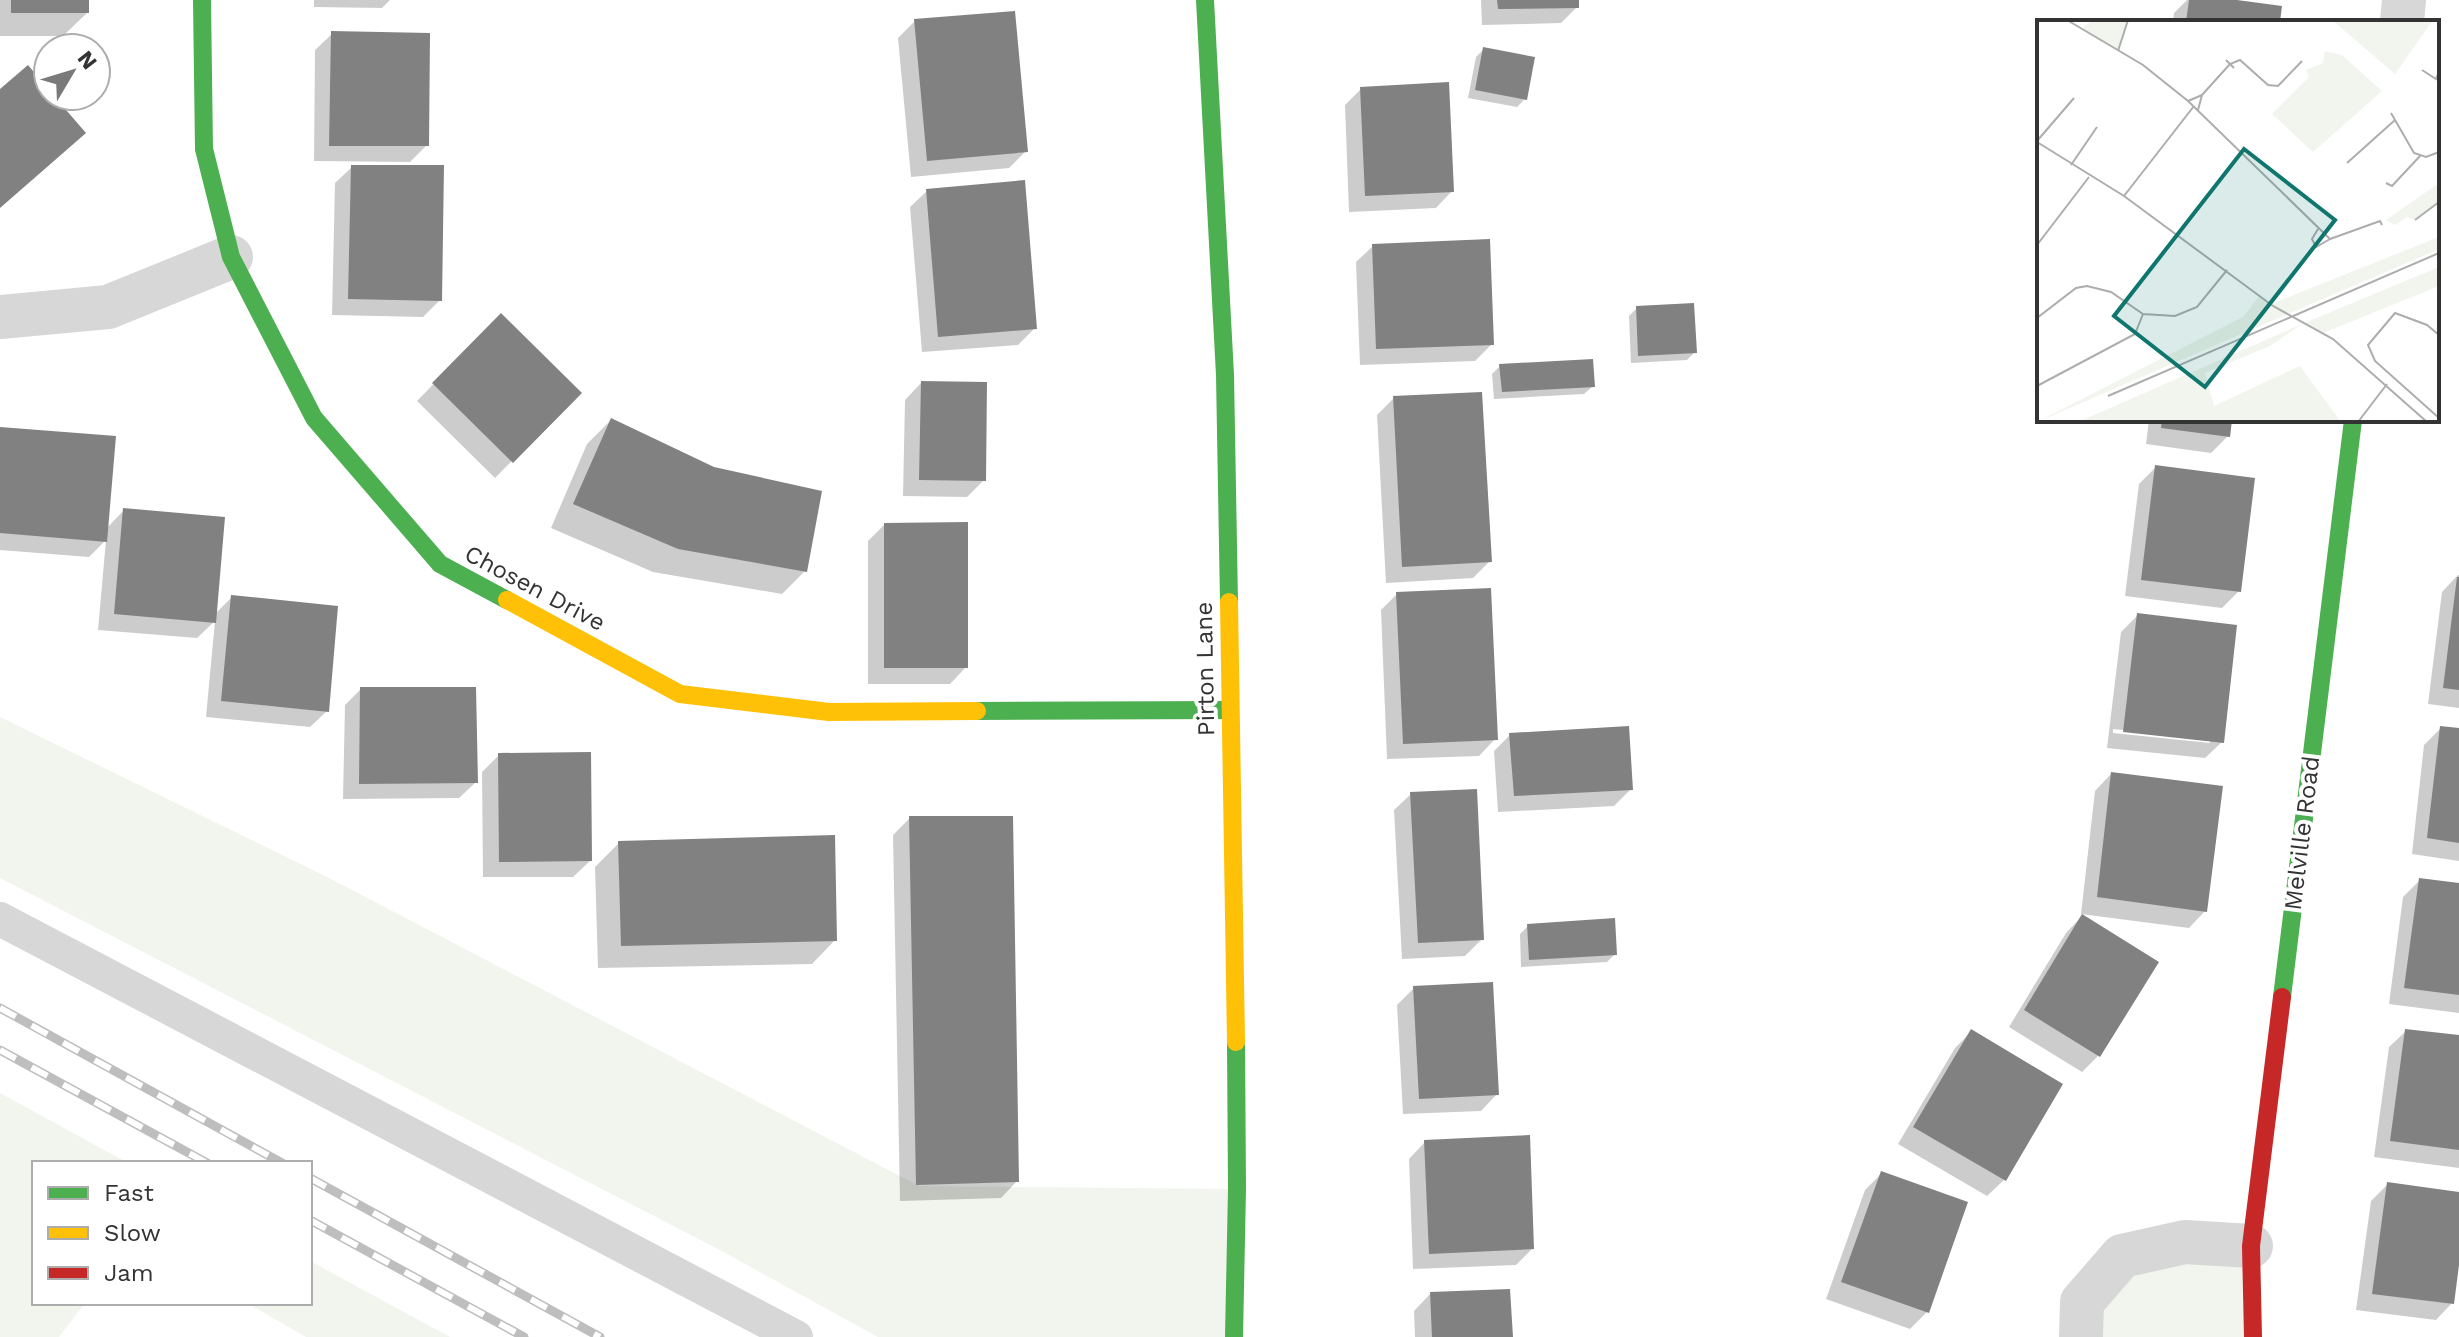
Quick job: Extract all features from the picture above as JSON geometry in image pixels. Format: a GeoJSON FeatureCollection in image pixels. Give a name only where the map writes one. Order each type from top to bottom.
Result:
{"type":"FeatureCollection","features":[{"type":"Feature","properties":{"kind":"street","name":"Chosen Drive"},"geometry":{"type":"LineString","coordinates":[[202,0],[204,149],[231,257],[314,418],[440,564],[680,694],[829,712],[1230,710]]}},
{"type":"Feature","properties":{"kind":"street","name":"Pirton Lane"},"geometry":{"type":"LineString","coordinates":[[1205,0],[1225,375],[1236,1128],[1234,1337]]}},
{"type":"Feature","properties":{"kind":"street"},"geometry":{"type":"LineString","coordinates":[[2402,20],[2404,0]]}},
{"type":"Feature","properties":{"kind":"street"},"geometry":{"type":"LineString","coordinates":[[0,317],[108,307],[231,257]]}},
{"type":"Feature","properties":{"kind":"street","name":"Melville Road"},"geometry":{"type":"LineString","coordinates":[[2253,1337],[2251,1246],[2353,422]]}},
{"type":"Feature","properties":{"kind":"street"},"geometry":{"type":"LineString","coordinates":[[2081,1337],[2082,1302],[2122,1256],[2185,1242],[2251,1246]]}},
{"type":"Feature","properties":{"kind":"lane"},"geometry":{"type":"LineString","coordinates":[[0,919],[796,1337]]}},
{"type":"Feature","properties":{"kind":"shaded area"},"geometry":{"type":"Polygon","coordinates":[[[0,717],[329,878],[919,1186],[1237,1189],[1234,1337],[878,1337],[718,1249],[0,878],[0,717]]]}},
{"type":"Feature","properties":{"kind":"shaded area"},"geometry":{"type":"Polygon","coordinates":[[[0,1093],[124,1161],[32,1161],[32,1305],[83,1305],[59,1337],[0,1337],[0,1093]]]}},
{"type":"Feature","properties":{"kind":"shaded area"},"geometry":{"type":"Polygon","coordinates":[[[2251,1246],[2253,1337],[2081,1337],[2122,1256],[2251,1246]]]}},
{"type":"Feature","properties":{"kind":"shaded area"},"geometry":{"type":"Polygon","coordinates":[[[312,1262],[450,1337],[306,1337],[250,1305],[312,1305],[312,1262]]]}},
{"type":"Feature","properties":{"kind":"building"},"geometry":{"type":"Polygon","coordinates":[[[11,0],[89,0],[89,13],[11,13],[11,0]]]}},
{"type":"Feature","properties":{"kind":"building"},"geometry":{"type":"Polygon","coordinates":[[[1497,0],[1579,0],[1579,8],[1498,9],[1497,0]]]}},
{"type":"Feature","properties":{"kind":"building"},"geometry":{"type":"Polygon","coordinates":[[[2189,0],[2237,0],[2282,6],[2280,20],[2186,20],[2189,0]]]}},
{"type":"Feature","properties":{"kind":"building"},"geometry":{"type":"Polygon","coordinates":[[[1015,11],[1028,152],[927,161],[914,19],[1015,11]]]}},
{"type":"Feature","properties":{"kind":"building"},"geometry":{"type":"Polygon","coordinates":[[[331,31],[430,33],[429,146],[329,146],[331,31]]]}},
{"type":"Feature","properties":{"kind":"building"},"geometry":{"type":"Polygon","coordinates":[[[1483,47],[1535,57],[1527,100],[1475,90],[1483,47]]]}},
{"type":"Feature","properties":{"kind":"building"},"geometry":{"type":"Polygon","coordinates":[[[28,65],[32,70],[32,112],[68,112],[86,133],[0,208],[0,89],[28,65]]]}},
{"type":"Feature","properties":{"kind":"building"},"geometry":{"type":"Polygon","coordinates":[[[1449,82],[1454,192],[1365,196],[1360,87],[1449,82]]]}},
{"type":"Feature","properties":{"kind":"building"},"geometry":{"type":"Polygon","coordinates":[[[351,165],[444,165],[442,301],[348,299],[351,165]]]}},
{"type":"Feature","properties":{"kind":"building"},"geometry":{"type":"Polygon","coordinates":[[[1025,180],[1037,329],[938,337],[926,189],[1025,180]]]}},
{"type":"Feature","properties":{"kind":"building"},"geometry":{"type":"Polygon","coordinates":[[[1490,239],[1494,345],[1376,349],[1372,244],[1490,239]]]}},
{"type":"Feature","properties":{"kind":"building"},"geometry":{"type":"Polygon","coordinates":[[[1694,303],[1697,353],[1638,356],[1636,306],[1694,303]]]}},
{"type":"Feature","properties":{"kind":"building"},"geometry":{"type":"Polygon","coordinates":[[[501,313],[582,393],[513,463],[432,383],[501,313]]]}},
{"type":"Feature","properties":{"kind":"building"},"geometry":{"type":"Polygon","coordinates":[[[1593,359],[1595,387],[1502,392],[1499,364],[1593,359]]]}},
{"type":"Feature","properties":{"kind":"building"},"geometry":{"type":"Polygon","coordinates":[[[921,381],[987,382],[986,481],[919,480],[921,381]]]}},
{"type":"Feature","properties":{"kind":"building"},"geometry":{"type":"Polygon","coordinates":[[[1482,392],[1492,562],[1402,567],[1393,396],[1482,392]]]}},
{"type":"Feature","properties":{"kind":"building"},"geometry":{"type":"Polygon","coordinates":[[[611,418],[714,467],[822,491],[807,572],[678,549],[573,504],[611,418]]]}},
{"type":"Feature","properties":{"kind":"building"},"geometry":{"type":"Polygon","coordinates":[[[2162,422],[2232,422],[2230,437],[2161,428],[2162,422]]]}},
{"type":"Feature","properties":{"kind":"building"},"geometry":{"type":"Polygon","coordinates":[[[0,427],[116,436],[107,542],[0,533],[0,427]]]}},
{"type":"Feature","properties":{"kind":"building"},"geometry":{"type":"Polygon","coordinates":[[[2155,465],[2255,478],[2241,592],[2141,580],[2155,465]]]}},
{"type":"Feature","properties":{"kind":"building"},"geometry":{"type":"Polygon","coordinates":[[[123,508],[225,517],[216,623],[114,614],[123,508]]]}},
{"type":"Feature","properties":{"kind":"building"},"geometry":{"type":"Polygon","coordinates":[[[968,522],[968,668],[884,668],[884,523],[968,522]]]}},
{"type":"Feature","properties":{"kind":"building"},"geometry":{"type":"Polygon","coordinates":[[[2459,577],[2459,690],[2443,688],[2459,577]]]}},
{"type":"Feature","properties":{"kind":"building"},"geometry":{"type":"Polygon","coordinates":[[[1491,588],[1498,740],[1403,744],[1396,592],[1491,588]]]}},
{"type":"Feature","properties":{"kind":"building"},"geometry":{"type":"Polygon","coordinates":[[[231,595],[338,606],[329,712],[221,701],[231,595]]]}},
{"type":"Feature","properties":{"kind":"building"},"geometry":{"type":"Polygon","coordinates":[[[2137,613],[2237,625],[2224,743],[2123,732],[2137,613]]]}},
{"type":"Feature","properties":{"kind":"building"},"geometry":{"type":"Polygon","coordinates":[[[360,687],[476,687],[478,783],[359,784],[360,687]]]}},
{"type":"Feature","properties":{"kind":"building"},"geometry":{"type":"Polygon","coordinates":[[[1629,726],[1633,790],[1514,796],[1509,733],[1629,726]]]}},
{"type":"Feature","properties":{"kind":"building"},"geometry":{"type":"Polygon","coordinates":[[[2440,726],[2459,728],[2459,843],[2427,838],[2440,726]]]}},
{"type":"Feature","properties":{"kind":"building"},"geometry":{"type":"Polygon","coordinates":[[[591,752],[592,861],[499,862],[498,753],[591,752]]]}},
{"type":"Feature","properties":{"kind":"building"},"geometry":{"type":"Polygon","coordinates":[[[2111,772],[2223,786],[2207,912],[2097,897],[2111,772]]]}},
{"type":"Feature","properties":{"kind":"building"},"geometry":{"type":"Polygon","coordinates":[[[1477,789],[1484,940],[1418,943],[1410,792],[1477,789]]]}},
{"type":"Feature","properties":{"kind":"building"},"geometry":{"type":"Polygon","coordinates":[[[909,816],[1013,816],[1019,1182],[916,1185],[909,816]]]}},
{"type":"Feature","properties":{"kind":"building"},"geometry":{"type":"Polygon","coordinates":[[[835,835],[837,941],[621,946],[618,841],[835,835]]]}},
{"type":"Feature","properties":{"kind":"building"},"geometry":{"type":"Polygon","coordinates":[[[2419,878],[2459,883],[2459,995],[2404,988],[2419,878]]]}},
{"type":"Feature","properties":{"kind":"building"},"geometry":{"type":"Polygon","coordinates":[[[2082,914],[2159,962],[2100,1057],[2024,1010],[2082,914]]]}},
{"type":"Feature","properties":{"kind":"building"},"geometry":{"type":"Polygon","coordinates":[[[1615,918],[1617,955],[1529,960],[1527,924],[1615,918]]]}},
{"type":"Feature","properties":{"kind":"building"},"geometry":{"type":"Polygon","coordinates":[[[1493,982],[1499,1095],[1419,1099],[1413,986],[1493,982]]]}},
{"type":"Feature","properties":{"kind":"building"},"geometry":{"type":"Polygon","coordinates":[[[1971,1029],[2063,1084],[2006,1181],[1913,1127],[1971,1029]]]}},
{"type":"Feature","properties":{"kind":"building"},"geometry":{"type":"Polygon","coordinates":[[[2405,1029],[2459,1035],[2459,1150],[2390,1141],[2405,1029]]]}},
{"type":"Feature","properties":{"kind":"building"},"geometry":{"type":"Polygon","coordinates":[[[1530,1135],[1534,1249],[1429,1254],[1424,1140],[1530,1135]]]}},
{"type":"Feature","properties":{"kind":"building"},"geometry":{"type":"Polygon","coordinates":[[[1881,1171],[1968,1202],[1929,1313],[1841,1282],[1881,1171]]]}},
{"type":"Feature","properties":{"kind":"building"},"geometry":{"type":"Polygon","coordinates":[[[2387,1182],[2459,1192],[2459,1265],[2454,1304],[2372,1294],[2387,1182]]]}},
{"type":"Feature","properties":{"kind":"building"},"geometry":{"type":"Polygon","coordinates":[[[1510,1289],[1513,1337],[1432,1337],[1430,1292],[1510,1289]]]}},
{"type":"Feature","properties":{"kind":"railway"},"geometry":{"type":"LineString","coordinates":[[0,1008],[278,1161]]}},
{"type":"Feature","properties":{"kind":"railway"},"geometry":{"type":"LineString","coordinates":[[0,1050],[203,1161]]}},
{"type":"Feature","properties":{"kind":"railway"},"geometry":{"type":"LineString","coordinates":[[312,1179],[600,1337]]}},
{"type":"Feature","properties":{"kind":"railway"},"geometry":{"type":"LineString","coordinates":[[312,1221],[524,1337]]}},
{"type":"Feature","properties":{"kind":"traffic: fast"},"geometry":{"type":"LineString","coordinates":[[202,0],[204,149],[231,257],[314,418],[440,564],[507,600]]}},
{"type":"Feature","properties":{"kind":"traffic: fast"},"geometry":{"type":"LineString","coordinates":[[1205,0],[1225,375],[1229,602]]}},
{"type":"Feature","properties":{"kind":"traffic: fast"},"geometry":{"type":"LineString","coordinates":[[2282,997],[2353,422]]}},
{"type":"Feature","properties":{"kind":"traffic: fast"},"geometry":{"type":"LineString","coordinates":[[977,711],[1230,710]]}},
{"type":"Feature","properties":{"kind":"traffic: fast"},"geometry":{"type":"LineString","coordinates":[[1234,1337],[1236,1042]]}},
{"type":"Feature","properties":{"kind":"traffic: slow"},"geometry":{"type":"LineString","coordinates":[[507,600],[680,694],[829,712],[977,711]]}},
{"type":"Feature","properties":{"kind":"traffic: slow"},"geometry":{"type":"LineString","coordinates":[[1229,602],[1236,1042]]}},
{"type":"Feature","properties":{"kind":"traffic: jam"},"geometry":{"type":"LineString","coordinates":[[2253,1337],[2251,1246],[2282,997]]}}]}
